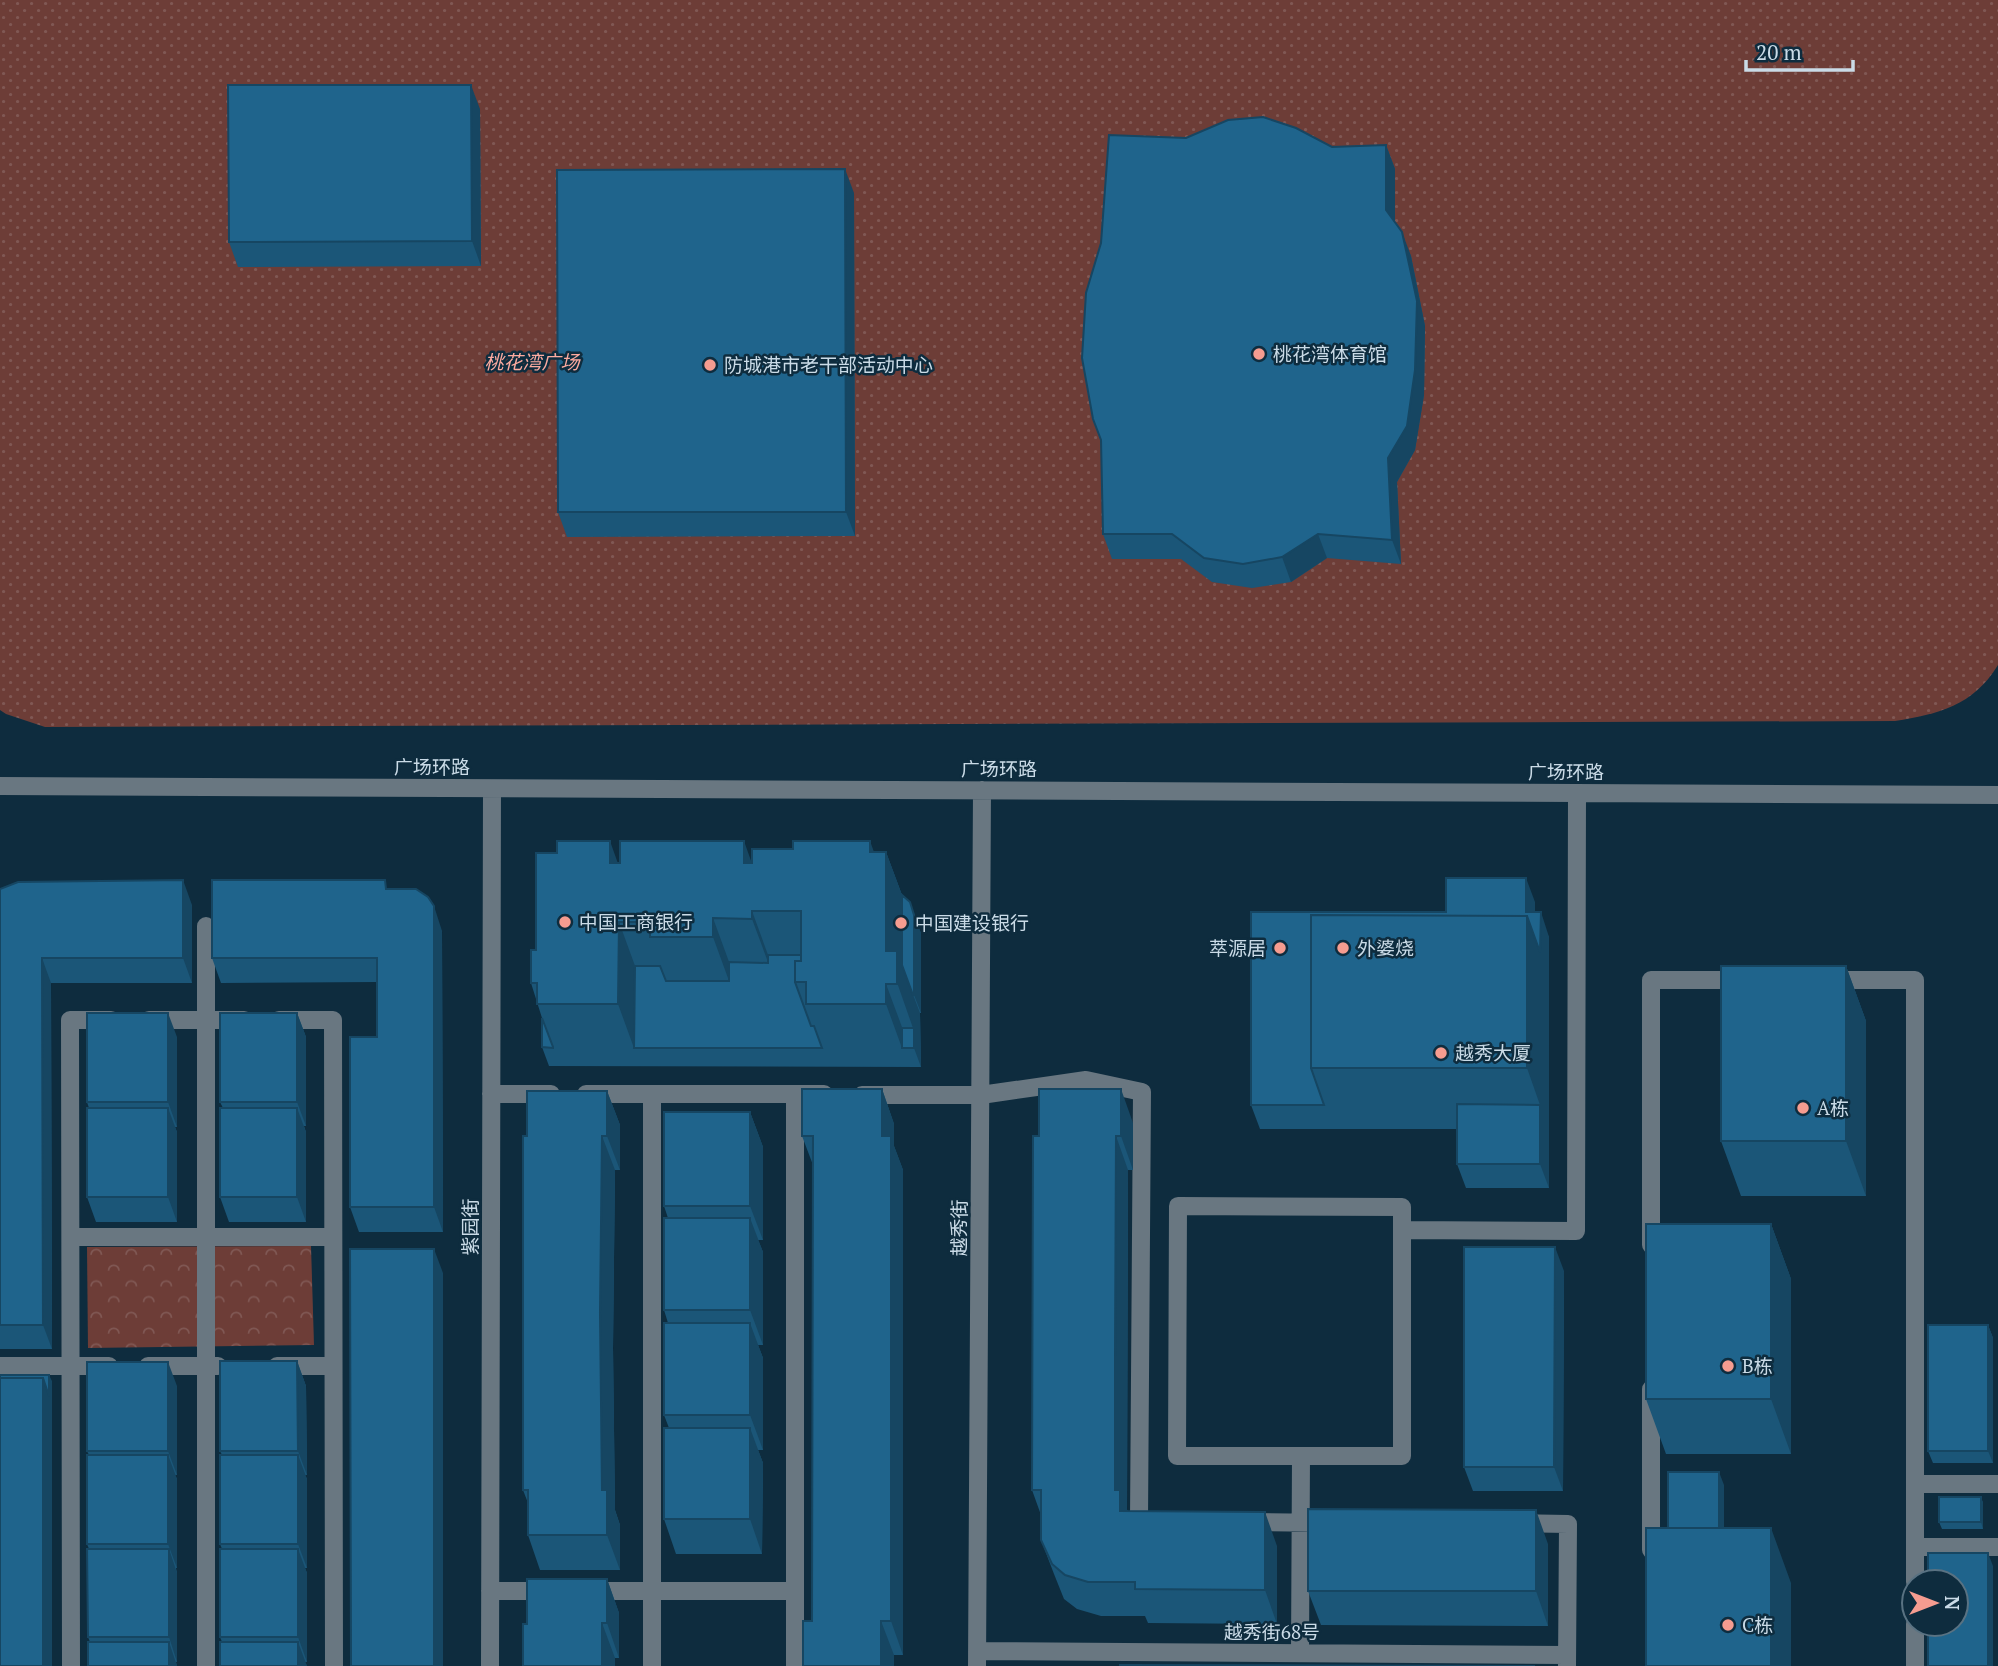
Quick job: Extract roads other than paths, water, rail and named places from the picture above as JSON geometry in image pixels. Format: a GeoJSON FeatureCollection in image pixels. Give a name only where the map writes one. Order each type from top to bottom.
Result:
{"type":"FeatureCollection","features":[{"type":"Feature","properties":{"kind":"street","name":"广场环路"},"geometry":{"type":"LineString","coordinates":[[0,786],[1998,795]]}},
{"type":"Feature","properties":{"kind":"street","name":"紫园街"},"geometry":{"type":"LineString","coordinates":[[490,1666],[492,789]]}},
{"type":"Feature","properties":{"kind":"street","name":"越秀街"},"geometry":{"type":"LineString","coordinates":[[977,1658],[982,790]]}},
{"type":"Feature","properties":{"kind":"street"},"geometry":{"type":"LineString","coordinates":[[1402,1230],[1576,1231],[1577,793]]}},
{"type":"Feature","properties":{"kind":"street"},"geometry":{"type":"LineString","coordinates":[[206,926],[206,1666]]}},
{"type":"Feature","properties":{"kind":"street"},"geometry":{"type":"LineString","coordinates":[[1651,1260],[1651,980],[1762,980]]}},
{"type":"Feature","properties":{"kind":"street"},"geometry":{"type":"LineString","coordinates":[[1804,980],[1915,980],[1915,1568]]}},
{"type":"Feature","properties":{"kind":"street"},"geometry":{"type":"LineString","coordinates":[[71,1666],[70,1020],[333,1020],[337,1247],[333,1366],[334,1666]]}},
{"type":"Feature","properties":{"kind":"street"},"geometry":{"type":"LineString","coordinates":[[491,1094],[981,1095],[1086,1080],[1142,1092],[1139,1521],[1166,1522]]}},
{"type":"Feature","properties":{"kind":"street"},"geometry":{"type":"LineString","coordinates":[[652,1094],[652,1666]]}},
{"type":"Feature","properties":{"kind":"street"},"geometry":{"type":"LineString","coordinates":[[795,1094],[795,1666]]}},
{"type":"Feature","properties":{"kind":"street"},"geometry":{"type":"LineString","coordinates":[[1178,1206],[1402,1207],[1402,1230],[1402,1456],[1177,1456],[1178,1206]]}},
{"type":"Feature","properties":{"kind":"street"},"geometry":{"type":"LineString","coordinates":[[71,1237],[206,1237],[337,1247]]}},
{"type":"Feature","properties":{"kind":"street"},"geometry":{"type":"LineString","coordinates":[[0,1366],[231,1366]]}},
{"type":"Feature","properties":{"kind":"street"},"geometry":{"type":"LineString","coordinates":[[257,1366],[333,1366]]}},
{"type":"Feature","properties":{"kind":"street"},"geometry":{"type":"LineString","coordinates":[[1651,1372],[1651,1568]]}},
{"type":"Feature","properties":{"kind":"street"},"geometry":{"type":"LineString","coordinates":[[1300,1653],[1301,1456]]}},
{"type":"Feature","properties":{"kind":"street"},"geometry":{"type":"LineString","coordinates":[[1915,1484],[1998,1484]]}},
{"type":"Feature","properties":{"kind":"street"},"geometry":{"type":"LineString","coordinates":[[1234,1522],[1354,1523]]}},
{"type":"Feature","properties":{"kind":"street"},"geometry":{"type":"LineString","coordinates":[[1501,1523],[1568,1524],[1567,1660]]}},
{"type":"Feature","properties":{"kind":"street"},"geometry":{"type":"LineString","coordinates":[[1915,1547],[1998,1547]]}},
{"type":"Feature","properties":{"kind":"street"},"geometry":{"type":"LineString","coordinates":[[490,1591],[795,1591]]}},
{"type":"Feature","properties":{"kind":"street"},"geometry":{"type":"LineString","coordinates":[[1914,1638],[1914,1666]]}},
{"type":"Feature","properties":{"kind":"street","name":"越秀街68号"},"geometry":{"type":"LineString","coordinates":[[977,1658],[1300,1653],[1567,1660]]}},
{"type":"Feature","properties":{"kind":"street"},"geometry":{"type":"LineString","coordinates":[[977,1658],[1000,1666]]}},
{"type":"Feature","properties":{"kind":"place","name":"桃花湾体育馆"},"geometry":{"type":"Point","coordinates":[1259,354]}},
{"type":"Feature","properties":{"kind":"place","name":"防城港市老干部活动中心"},"geometry":{"type":"Point","coordinates":[710,365]}},
{"type":"Feature","properties":{"kind":"place","name":"中国工商银行"},"geometry":{"type":"Point","coordinates":[565,922]}},
{"type":"Feature","properties":{"kind":"place","name":"中国建设银行"},"geometry":{"type":"Point","coordinates":[901,923]}},
{"type":"Feature","properties":{"kind":"place","name":"萃源居"},"geometry":{"type":"Point","coordinates":[1280,948]}},
{"type":"Feature","properties":{"kind":"place","name":"外婆烧"},"geometry":{"type":"Point","coordinates":[1343,948]}},
{"type":"Feature","properties":{"kind":"place","name":"越秀大厦"},"geometry":{"type":"Point","coordinates":[1441,1053]}},
{"type":"Feature","properties":{"kind":"place","name":"A栋"},"geometry":{"type":"Point","coordinates":[1803,1108]}},
{"type":"Feature","properties":{"kind":"place","name":"B栋"},"geometry":{"type":"Point","coordinates":[1728,1366]}},
{"type":"Feature","properties":{"kind":"place","name":"C栋"},"geometry":{"type":"Point","coordinates":[1728,1625]}},
{"type":"Feature","properties":{"kind":"park label","name":"桃花湾广场"},"geometry":{"type":"Point","coordinates":[532,362]}}]}
